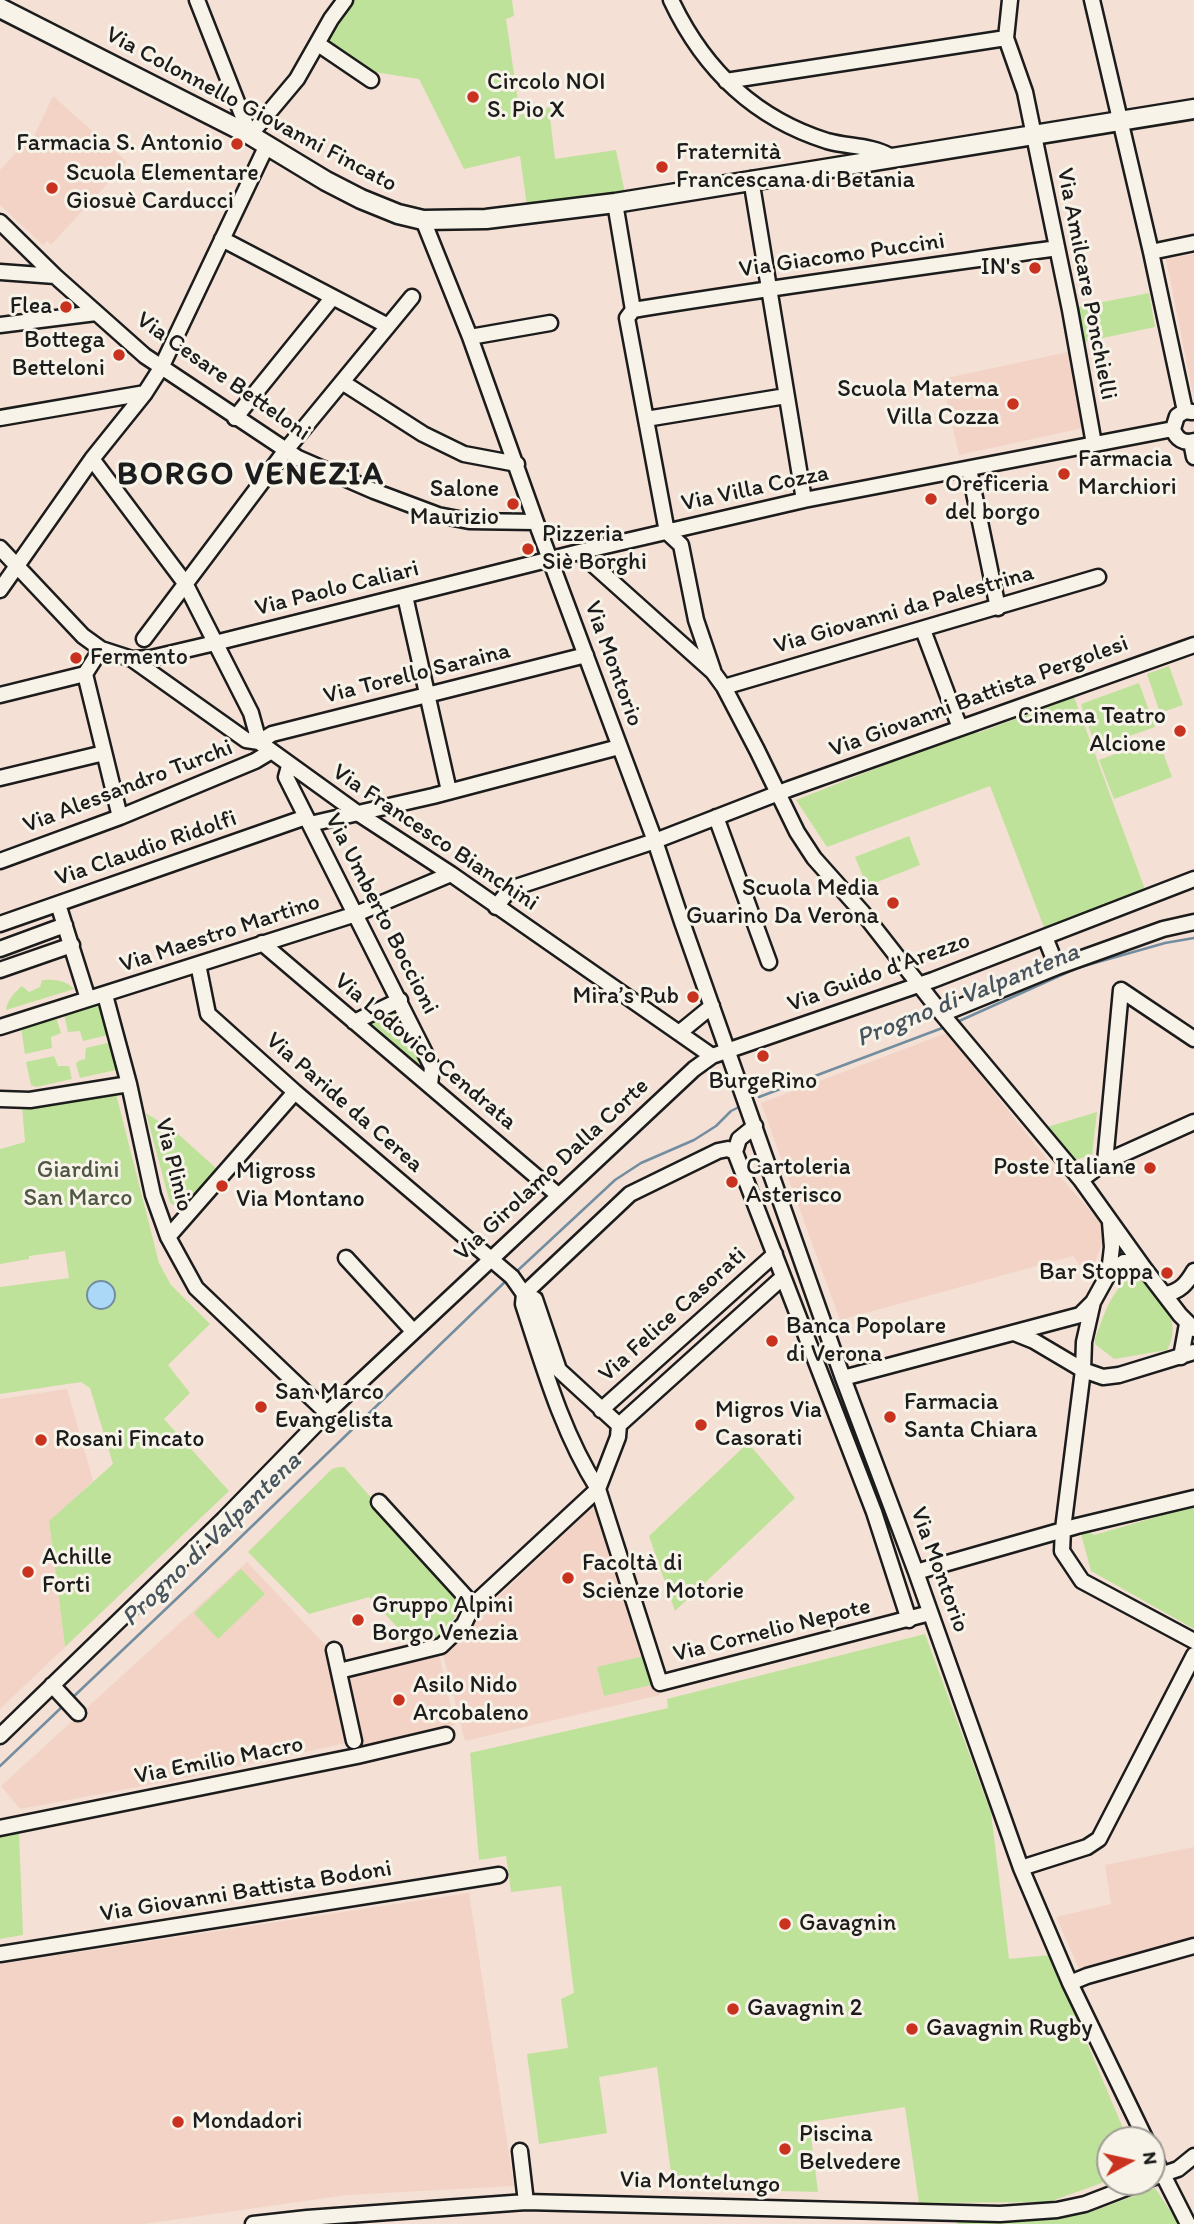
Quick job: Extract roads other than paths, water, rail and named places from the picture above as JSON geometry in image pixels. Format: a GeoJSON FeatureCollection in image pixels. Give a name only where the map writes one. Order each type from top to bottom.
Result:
{"type":"FeatureCollection","features":[{"type":"Feature","properties":{"kind":"main road","name":"Via Colonnello Giovanni Fincato"},"geometry":{"type":"LineString","coordinates":[[0,8],[250,135],[361,199],[398,215],[423,220],[486,219],[615,202],[1194,109]]}},
{"type":"Feature","properties":{"kind":"street"},"geometry":{"type":"LineString","coordinates":[[197,0],[250,135],[297,79],[345,0]]}},
{"type":"Feature","properties":{"kind":"street"},"geometry":{"type":"LineString","coordinates":[[671,0],[708,63],[754,105],[794,128],[829,142],[868,148],[890,156]]}},
{"type":"Feature","properties":{"kind":"street"},"geometry":{"type":"LineString","coordinates":[[726,80],[1006,37],[1010,0]]}},
{"type":"Feature","properties":{"kind":"street"},"geometry":{"type":"LineString","coordinates":[[1092,0],[1190,412],[1175,420],[1173,429],[1179,439],[1192,441],[1194,457]]}},
{"type":"Feature","properties":{"kind":"street","name":"Via Amilcare Ponchielli"},"geometry":{"type":"LineString","coordinates":[[1006,37],[1025,92],[1094,444]]}},
{"type":"Feature","properties":{"kind":"street"},"geometry":{"type":"LineString","coordinates":[[318,44],[371,80]]}},
{"type":"Feature","properties":{"kind":"street"},"geometry":{"type":"LineString","coordinates":[[0,590],[92,459],[145,393],[161,368],[267,145]]}},
{"type":"Feature","properties":{"kind":"street"},"geometry":{"type":"LineString","coordinates":[[751,179],[804,500]]}},
{"type":"Feature","properties":{"kind":"street"},"geometry":{"type":"LineString","coordinates":[[615,202],[633,310],[627,318],[667,532],[681,545],[696,620],[713,672]]}},
{"type":"Feature","properties":{"kind":"street","name":"Via Montorio"},"geometry":{"type":"LineString","coordinates":[[423,220],[470,337],[655,841],[843,1378],[916,1572],[1021,1868],[1070,1983],[1139,2126]]}},
{"type":"Feature","properties":{"kind":"street","name":"Via Cesare Betteloni"},"geometry":{"type":"LineString","coordinates":[[0,222],[55,276],[161,368],[305,461],[439,515],[470,521],[536,522]]}},
{"type":"Feature","properties":{"kind":"street"},"geometry":{"type":"LineString","coordinates":[[222,239],[388,326]]}},
{"type":"Feature","properties":{"kind":"street"},"geometry":{"type":"LineString","coordinates":[[1151,252],[1194,243]]}},
{"type":"Feature","properties":{"kind":"street","name":"Via Giacomo Puccini"},"geometry":{"type":"LineString","coordinates":[[633,310],[1057,248]]}},
{"type":"Feature","properties":{"kind":"street"},"geometry":{"type":"LineString","coordinates":[[0,272],[55,276]]}},
{"type":"Feature","properties":{"kind":"street"},"geometry":{"type":"LineString","coordinates":[[235,418],[333,297]]}},
{"type":"Feature","properties":{"kind":"street"},"geometry":{"type":"LineString","coordinates":[[144,639],[286,450],[412,297]]}},
{"type":"Feature","properties":{"kind":"street"},"geometry":{"type":"LineString","coordinates":[[0,325],[96,313]]}},
{"type":"Feature","properties":{"kind":"street"},"geometry":{"type":"LineString","coordinates":[[470,337],[550,323]]}},
{"type":"Feature","properties":{"kind":"street"},"geometry":{"type":"LineString","coordinates":[[342,382],[423,434],[464,454],[517,464]]}},
{"type":"Feature","properties":{"kind":"street"},"geometry":{"type":"LineString","coordinates":[[0,418],[145,393]]}},
{"type":"Feature","properties":{"kind":"street"},"geometry":{"type":"LineString","coordinates":[[646,419],[786,396]]}},
{"type":"Feature","properties":{"kind":"street","name":"Via Villa Cozza"},"geometry":{"type":"LineString","coordinates":[[551,559],[804,500],[1173,429]]}},
{"type":"Feature","properties":{"kind":"street"},"geometry":{"type":"LineString","coordinates":[[92,459],[185,583],[251,713],[265,747]]}},
{"type":"Feature","properties":{"kind":"street"},"geometry":{"type":"LineString","coordinates":[[969,469],[998,608]]}},
{"type":"Feature","properties":{"kind":"street"},"geometry":{"type":"LineString","coordinates":[[0,548],[83,636],[101,649],[132,659]]}},
{"type":"Feature","properties":{"kind":"street"},"geometry":{"type":"LineString","coordinates":[[579,552],[713,672],[724,687],[797,832],[814,858],[863,913],[1081,1180],[1144,1268],[1191,1327],[1188,1354],[1119,1375],[1103,1377],[1083,1370],[1034,1341],[1014,1333]]}},
{"type":"Feature","properties":{"kind":"street","name":"Via Paolo Caliari"},"geometry":{"type":"LineString","coordinates":[[132,659],[151,658],[215,643],[551,559]]}},
{"type":"Feature","properties":{"kind":"street","name":"Via Giovanni da Palestrina"},"geometry":{"type":"LineString","coordinates":[[724,687],[1098,578]]}},
{"type":"Feature","properties":{"kind":"street"},"geometry":{"type":"LineString","coordinates":[[405,596],[449,791]]}},
{"type":"Feature","properties":{"kind":"street"},"geometry":{"type":"LineString","coordinates":[[687,647],[696,620]]}},
{"type":"Feature","properties":{"kind":"street"},"geometry":{"type":"LineString","coordinates":[[923,630],[960,729]]}},
{"type":"Feature","properties":{"kind":"street","name":"Via Giovanni Battista Pergolesi"},"geometry":{"type":"LineString","coordinates":[[496,907],[510,890],[655,841],[779,792],[1194,645]]}},
{"type":"Feature","properties":{"kind":"street"},"geometry":{"type":"LineString","coordinates":[[0,695],[85,674],[101,649]]}},
{"type":"Feature","properties":{"kind":"street","name":"Via Torello Saraina"},"geometry":{"type":"LineString","coordinates":[[265,747],[272,734],[586,655]]}},
{"type":"Feature","properties":{"kind":"street","name":"Via Francesco Bianchini"},"geometry":{"type":"LineString","coordinates":[[132,659],[246,740],[265,747],[356,813],[451,874],[712,1056]]}},
{"type":"Feature","properties":{"kind":"street"},"geometry":{"type":"LineString","coordinates":[[85,674],[120,817]]}},
{"type":"Feature","properties":{"kind":"street","name":"Via Alessandro Turchi"},"geometry":{"type":"LineString","coordinates":[[0,861],[120,817],[255,761],[265,747]]}},
{"type":"Feature","properties":{"kind":"street","name":"Via Claudio Ridolfi"},"geometry":{"type":"LineString","coordinates":[[0,924],[308,821],[366,812],[619,747]]}},
{"type":"Feature","properties":{"kind":"street"},"geometry":{"type":"LineString","coordinates":[[0,778],[104,753]]}},
{"type":"Feature","properties":{"kind":"street","name":"Via Umberto Boccioni"},"geometry":{"type":"LineString","coordinates":[[289,766],[286,777],[432,1067],[430,1085]]}},
{"type":"Feature","properties":{"kind":"street"},"geometry":{"type":"LineString","coordinates":[[716,817],[769,962]]}},
{"type":"Feature","properties":{"kind":"street","name":"Via Maestro Martino"},"geometry":{"type":"LineString","coordinates":[[0,1027],[356,914],[451,874]]}},
{"type":"Feature","properties":{"kind":"street","name":"Via Guido d'Arezzo"},"geometry":{"type":"LineString","coordinates":[[728,1051],[919,984],[1194,879]]}},
{"type":"Feature","properties":{"kind":"street"},"geometry":{"type":"LineString","coordinates":[[58,904],[88,999]]}},
{"type":"Feature","properties":{"kind":"street"},"geometry":{"type":"LineString","coordinates":[[944,1015],[1057,967],[1163,929],[1194,922]]}},
{"type":"Feature","properties":{"kind":"street"},"geometry":{"type":"LineString","coordinates":[[0,949],[65,925]]}},
{"type":"Feature","properties":{"kind":"street"},"geometry":{"type":"LineString","coordinates":[[1045,937],[1057,967]]}},
{"type":"Feature","properties":{"kind":"street","name":"Via Lodovico Cendrata"},"geometry":{"type":"LineString","coordinates":[[262,943],[558,1195]]}},
{"type":"Feature","properties":{"kind":"street"},"geometry":{"type":"LineString","coordinates":[[0,970],[72,945]]}},
{"type":"Feature","properties":{"kind":"street","name":"Via Paride da Cerea"},"geometry":{"type":"LineString","coordinates":[[198,964],[208,1014],[295,1093],[512,1277],[524,1294],[535,1299],[559,1370],[619,1425]]}},
{"type":"Feature","properties":{"kind":"street"},"geometry":{"type":"LineString","coordinates":[[1105,1161],[1121,990],[1194,1039]]}},
{"type":"Feature","properties":{"kind":"street","name":"Via Plinio"},"geometry":{"type":"LineString","coordinates":[[105,995],[130,1084],[153,1195],[168,1237],[196,1288],[327,1413]]}},
{"type":"Feature","properties":{"kind":"street"},"geometry":{"type":"LineString","coordinates":[[354,1022],[400,1000]]}},
{"type":"Feature","properties":{"kind":"street"},"geometry":{"type":"LineString","coordinates":[[678,1033],[712,1006]]}},
{"type":"Feature","properties":{"kind":"street","name":"Via Girolamo Dalla Corte"},"geometry":{"type":"LineString","coordinates":[[0,1736],[224,1519],[327,1413],[490,1258],[694,1069],[712,1056],[728,1051]]}},
{"type":"Feature","properties":{"kind":"street"},"geometry":{"type":"LineString","coordinates":[[0,1099],[30,1100],[130,1084]]}},
{"type":"Feature","properties":{"kind":"street"},"geometry":{"type":"LineString","coordinates":[[168,1237],[295,1093]]}},
{"type":"Feature","properties":{"kind":"street"},"geometry":{"type":"LineString","coordinates":[[1081,1180],[1105,1161],[1194,1123]]}},
{"type":"Feature","properties":{"kind":"street"},"geometry":{"type":"LineString","coordinates":[[598,1489],[585,1468],[552,1393],[523,1304],[524,1294],[630,1194],[718,1151],[728,1149],[735,1152],[739,1139],[755,1126]]}},
{"type":"Feature","properties":{"kind":"street","name":"Via Montorio"},"geometry":{"type":"LineString","coordinates":[[735,1152],[874,1512],[909,1620]]}},
{"type":"Feature","properties":{"kind":"street"},"geometry":{"type":"LineString","coordinates":[[1110,1221],[1112,1247],[1109,1273],[1093,1302],[1083,1342],[1083,1370],[1062,1550],[1082,1581],[1194,1642]]}},
{"type":"Feature","properties":{"kind":"street","name":"Via Felice Casorati"},"geometry":{"type":"LineString","coordinates":[[601,1409],[775,1254]]}},
{"type":"Feature","properties":{"kind":"street"},"geometry":{"type":"LineString","coordinates":[[346,1258],[413,1331]]}},
{"type":"Feature","properties":{"kind":"street"},"geometry":{"type":"LineString","coordinates":[[1109,1273],[1124,1262],[1144,1268]]}},
{"type":"Feature","properties":{"kind":"street"},"geometry":{"type":"LineString","coordinates":[[1166,1294],[1175,1293],[1187,1283],[1194,1271]]}},
{"type":"Feature","properties":{"kind":"street","name":"Via Felice Casorati"},"geometry":{"type":"LineString","coordinates":[[619,1425],[783,1278]]}},
{"type":"Feature","properties":{"kind":"street"},"geometry":{"type":"LineString","coordinates":[[843,1378],[1080,1315],[1093,1302]]}},
{"type":"Feature","properties":{"kind":"street"},"geometry":{"type":"LineString","coordinates":[[339,1671],[441,1646],[464,1624],[473,1605],[598,1489],[618,1437],[619,1425]]}},
{"type":"Feature","properties":{"kind":"street","name":"Via Cornelio Nepote"},"geometry":{"type":"LineString","coordinates":[[598,1489],[660,1683],[930,1614]]}},
{"type":"Feature","properties":{"kind":"street"},"geometry":{"type":"LineString","coordinates":[[916,1572],[1063,1529],[1194,1498]]}},
{"type":"Feature","properties":{"kind":"street"},"geometry":{"type":"LineString","coordinates":[[379,1502],[473,1605]]}},
{"type":"Feature","properties":{"kind":"street"},"geometry":{"type":"LineString","coordinates":[[334,1650],[354,1741]]}},
{"type":"Feature","properties":{"kind":"street"},"geometry":{"type":"LineString","coordinates":[[1021,1868],[1087,1847],[1099,1839],[1194,1655]]}},
{"type":"Feature","properties":{"kind":"street"},"geometry":{"type":"LineString","coordinates":[[52,1685],[78,1713]]}},
{"type":"Feature","properties":{"kind":"street","name":"Via Emilio Macro"},"geometry":{"type":"LineString","coordinates":[[0,1828],[357,1756],[446,1735]]}},
{"type":"Feature","properties":{"kind":"street","name":"Via Giovanni Battista Bodoni"},"geometry":{"type":"LineString","coordinates":[[0,1954],[499,1875]]}},
{"type":"Feature","properties":{"kind":"street"},"geometry":{"type":"LineString","coordinates":[[1070,1983],[1194,1946]]}},
{"type":"Feature","properties":{"kind":"street"},"geometry":{"type":"LineString","coordinates":[[520,2151],[526,2202]]}},
{"type":"Feature","properties":{"kind":"street"},"geometry":{"type":"LineString","coordinates":[[1166,2173],[1178,2169],[1194,2156]]}},
{"type":"Feature","properties":{"kind":"street"},"geometry":{"type":"LineString","coordinates":[[1166,2190],[1188,2224]]}},
{"type":"Feature","properties":{"kind":"street","name":"Via Montelungo"},"geometry":{"type":"LineString","coordinates":[[253,2224],[526,2202],[1000,2214],[1057,2210],[1086,2204],[1106,2196]]}},
{"type":"Feature","properties":{"kind":"water"},"geometry":{"type":"Polygon","coordinates":[[[101,1281],[111,1285],[115,1295],[111,1305],[101,1309],[91,1305],[87,1295],[91,1285],[101,1281]]]}},
{"type":"Feature","properties":{"kind":"waterway","name":"Progno di Valpantena"},"geometry":{"type":"LineString","coordinates":[[957,1022],[1077,968],[1165,943],[1194,938]]}},
{"type":"Feature","properties":{"kind":"waterway","name":"Progno di Valpantena"},"geometry":{"type":"LineString","coordinates":[[759,1097],[945,1027]]}},
{"type":"Feature","properties":{"kind":"waterway","name":"Progno di Valpantena"},"geometry":{"type":"LineString","coordinates":[[515,1273],[615,1180],[641,1163],[694,1140],[741,1106]]}},
{"type":"Feature","properties":{"kind":"waterway","name":"Progno di Valpantena"},"geometry":{"type":"LineString","coordinates":[[71,1699],[508,1279]]}},
{"type":"Feature","properties":{"kind":"waterway","name":"Progno di Valpantena"},"geometry":{"type":"LineString","coordinates":[[0,1766],[63,1706]]}},
{"type":"Feature","properties":{"kind":"place","name":"Circolo NOI S. Pio X"},"geometry":{"type":"Point","coordinates":[473,97]}},
{"type":"Feature","properties":{"kind":"place","name":"Farmacia S. Antonio"},"geometry":{"type":"Point","coordinates":[237,144]}},
{"type":"Feature","properties":{"kind":"place","name":"Fraternità Francescana di Betania"},"geometry":{"type":"Point","coordinates":[662,167]}},
{"type":"Feature","properties":{"kind":"place","name":"Scuola Elementare Giosuè Carducci"},"geometry":{"type":"Point","coordinates":[52,188]}},
{"type":"Feature","properties":{"kind":"place","name":"IN's"},"geometry":{"type":"Point","coordinates":[1035,268]}},
{"type":"Feature","properties":{"kind":"place","name":"Flea"},"geometry":{"type":"Point","coordinates":[66,307]}},
{"type":"Feature","properties":{"kind":"place","name":"Bottega Betteloni"},"geometry":{"type":"Point","coordinates":[119,355]}},
{"type":"Feature","properties":{"kind":"place","name":"Scuola Materna Villa Cozza"},"geometry":{"type":"Point","coordinates":[1013,404]}},
{"type":"Feature","properties":{"kind":"place","name":"Farmacia Marchiori"},"geometry":{"type":"Point","coordinates":[1064,474]}},
{"type":"Feature","properties":{"kind":"place","name":"Oreficeria del borgo"},"geometry":{"type":"Point","coordinates":[931,499]}},
{"type":"Feature","properties":{"kind":"place","name":"Salone Maurizio"},"geometry":{"type":"Point","coordinates":[513,504]}},
{"type":"Feature","properties":{"kind":"place","name":"Pizzeria Siè Borghi"},"geometry":{"type":"Point","coordinates":[528,549]}},
{"type":"Feature","properties":{"kind":"place","name":"Fermento"},"geometry":{"type":"Point","coordinates":[76,658]}},
{"type":"Feature","properties":{"kind":"place","name":"Cinema Teatro Alcione"},"geometry":{"type":"Point","coordinates":[1180,731]}},
{"type":"Feature","properties":{"kind":"place","name":"Scuola Media Guarino Da Verona"},"geometry":{"type":"Point","coordinates":[893,903]}},
{"type":"Feature","properties":{"kind":"place","name":"Mira’s Pub"},"geometry":{"type":"Point","coordinates":[693,997]}},
{"type":"Feature","properties":{"kind":"place","name":"BurgeRino"},"geometry":{"type":"Point","coordinates":[763,1056]}},
{"type":"Feature","properties":{"kind":"place","name":"Poste Italiane"},"geometry":{"type":"Point","coordinates":[1150,1168]}},
{"type":"Feature","properties":{"kind":"place","name":"Cartoleria Asterisco"},"geometry":{"type":"Point","coordinates":[732,1182]}},
{"type":"Feature","properties":{"kind":"place","name":"Migross Via Montano"},"geometry":{"type":"Point","coordinates":[222,1186]}},
{"type":"Feature","properties":{"kind":"place","name":"Bar Stoppa"},"geometry":{"type":"Point","coordinates":[1167,1273]}},
{"type":"Feature","properties":{"kind":"place","name":"Banca Popolare di Verona"},"geometry":{"type":"Point","coordinates":[772,1341]}},
{"type":"Feature","properties":{"kind":"place","name":"San Marco Evangelista"},"geometry":{"type":"Point","coordinates":[261,1407]}},
{"type":"Feature","properties":{"kind":"place","name":"Farmacia Santa Chiara"},"geometry":{"type":"Point","coordinates":[890,1417]}},
{"type":"Feature","properties":{"kind":"place","name":"Migros Via Casorati"},"geometry":{"type":"Point","coordinates":[701,1425]}},
{"type":"Feature","properties":{"kind":"place","name":"Rosani Fincato"},"geometry":{"type":"Point","coordinates":[41,1440]}},
{"type":"Feature","properties":{"kind":"place","name":"Achille Forti"},"geometry":{"type":"Point","coordinates":[28,1572]}},
{"type":"Feature","properties":{"kind":"place","name":"Facoltà di Scienze Motorie"},"geometry":{"type":"Point","coordinates":[568,1578]}},
{"type":"Feature","properties":{"kind":"place","name":"Gruppo Alpini Borgo Venezia"},"geometry":{"type":"Point","coordinates":[358,1620]}},
{"type":"Feature","properties":{"kind":"place","name":"Asilo Nido Arcobaleno"},"geometry":{"type":"Point","coordinates":[399,1700]}},
{"type":"Feature","properties":{"kind":"place","name":"Gavagnin"},"geometry":{"type":"Point","coordinates":[785,1924]}},
{"type":"Feature","properties":{"kind":"place","name":"Gavagnin 2"},"geometry":{"type":"Point","coordinates":[733,2009]}},
{"type":"Feature","properties":{"kind":"place","name":"Gavagnin Rugby"},"geometry":{"type":"Point","coordinates":[912,2029]}},
{"type":"Feature","properties":{"kind":"place","name":"Mondadori"},"geometry":{"type":"Point","coordinates":[178,2122]}},
{"type":"Feature","properties":{"kind":"place","name":"Piscina Belvedere"},"geometry":{"type":"Point","coordinates":[785,2149]}},
{"type":"Feature","properties":{"kind":"district","name":"BORGO VENEZIA"},"geometry":{"type":"Point","coordinates":[251,476]}},
{"type":"Feature","properties":{"kind":"park label","name":"Giardini San Marco"},"geometry":{"type":"Point","coordinates":[78,1185]}}]}
